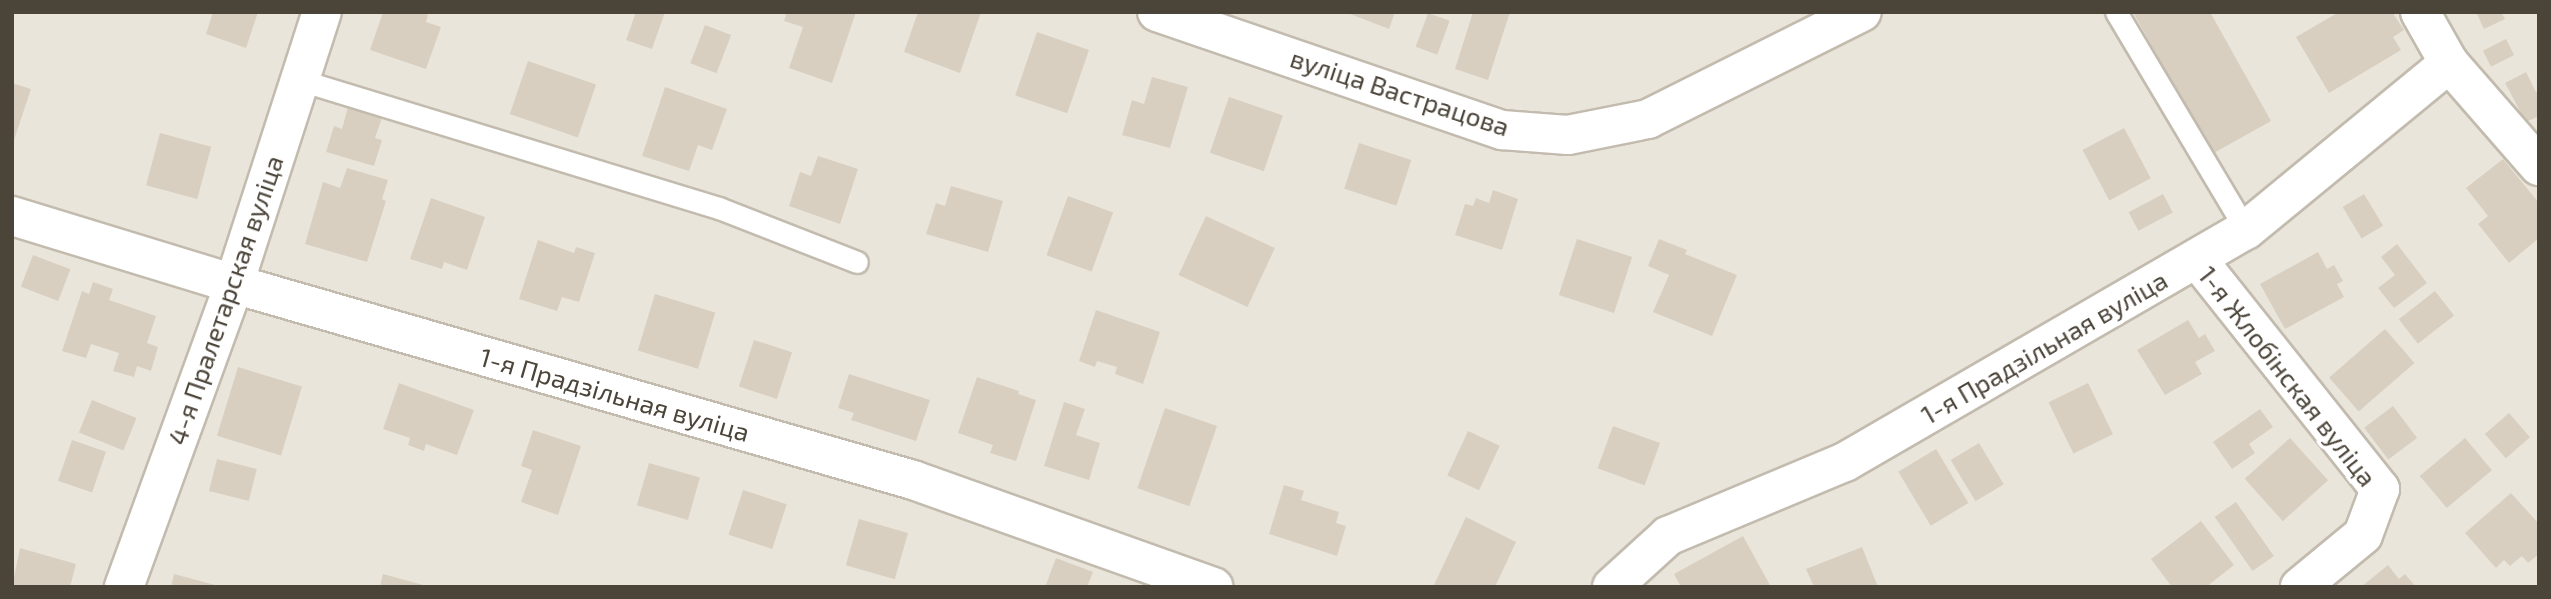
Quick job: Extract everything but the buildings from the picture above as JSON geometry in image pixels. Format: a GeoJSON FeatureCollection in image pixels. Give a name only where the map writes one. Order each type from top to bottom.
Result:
{"type":"FeatureCollection","features":[{"type":"Feature","properties":{"kind":"street","name":"4-я Пралетарская вуліца"},"geometry":{"type":"LineString","coordinates":[[124,587],[234,284],[322,12]]}},
{"type":"Feature","properties":{"kind":"street","name":"вуліца Вастрацова"},"geometry":{"type":"LineString","coordinates":[[1157,12],[1502,130],[1568,135],[1648,119],[1862,12]]}},
{"type":"Feature","properties":{"kind":"street"},"geometry":{"type":"LineString","coordinates":[[2420,12],[2449,63],[2539,166]]}},
{"type":"Feature","properties":{"kind":"street","name":"1-я Прадзільная вуліца"},"geometry":{"type":"LineString","coordinates":[[1612,587],[1668,536],[1845,462],[2246,230],[2449,63]]}},
{"type":"Feature","properties":{"kind":"street","name":"1-я Прадзільная вуліца"},"geometry":{"type":"LineString","coordinates":[[12,216],[234,284],[913,480],[1213,587]]}},
{"type":"Feature","properties":{"kind":"street","name":"1-я Жлобінская вуліца"},"geometry":{"type":"LineString","coordinates":[[2197,259],[2380,489],[2364,535],[2300,587]]}},
{"type":"Feature","properties":{"kind":"lane"},"geometry":{"type":"LineString","coordinates":[[2116,12],[2246,230]]}},
{"type":"Feature","properties":{"kind":"lane"},"geometry":{"type":"LineString","coordinates":[[300,80],[719,208],[857,262]]}},
{"type":"Feature","properties":{"kind":"shaded area"},"geometry":{"type":"Polygon","coordinates":[[[12,12],[2539,12],[2539,587],[12,587],[12,12]]]}}]}
